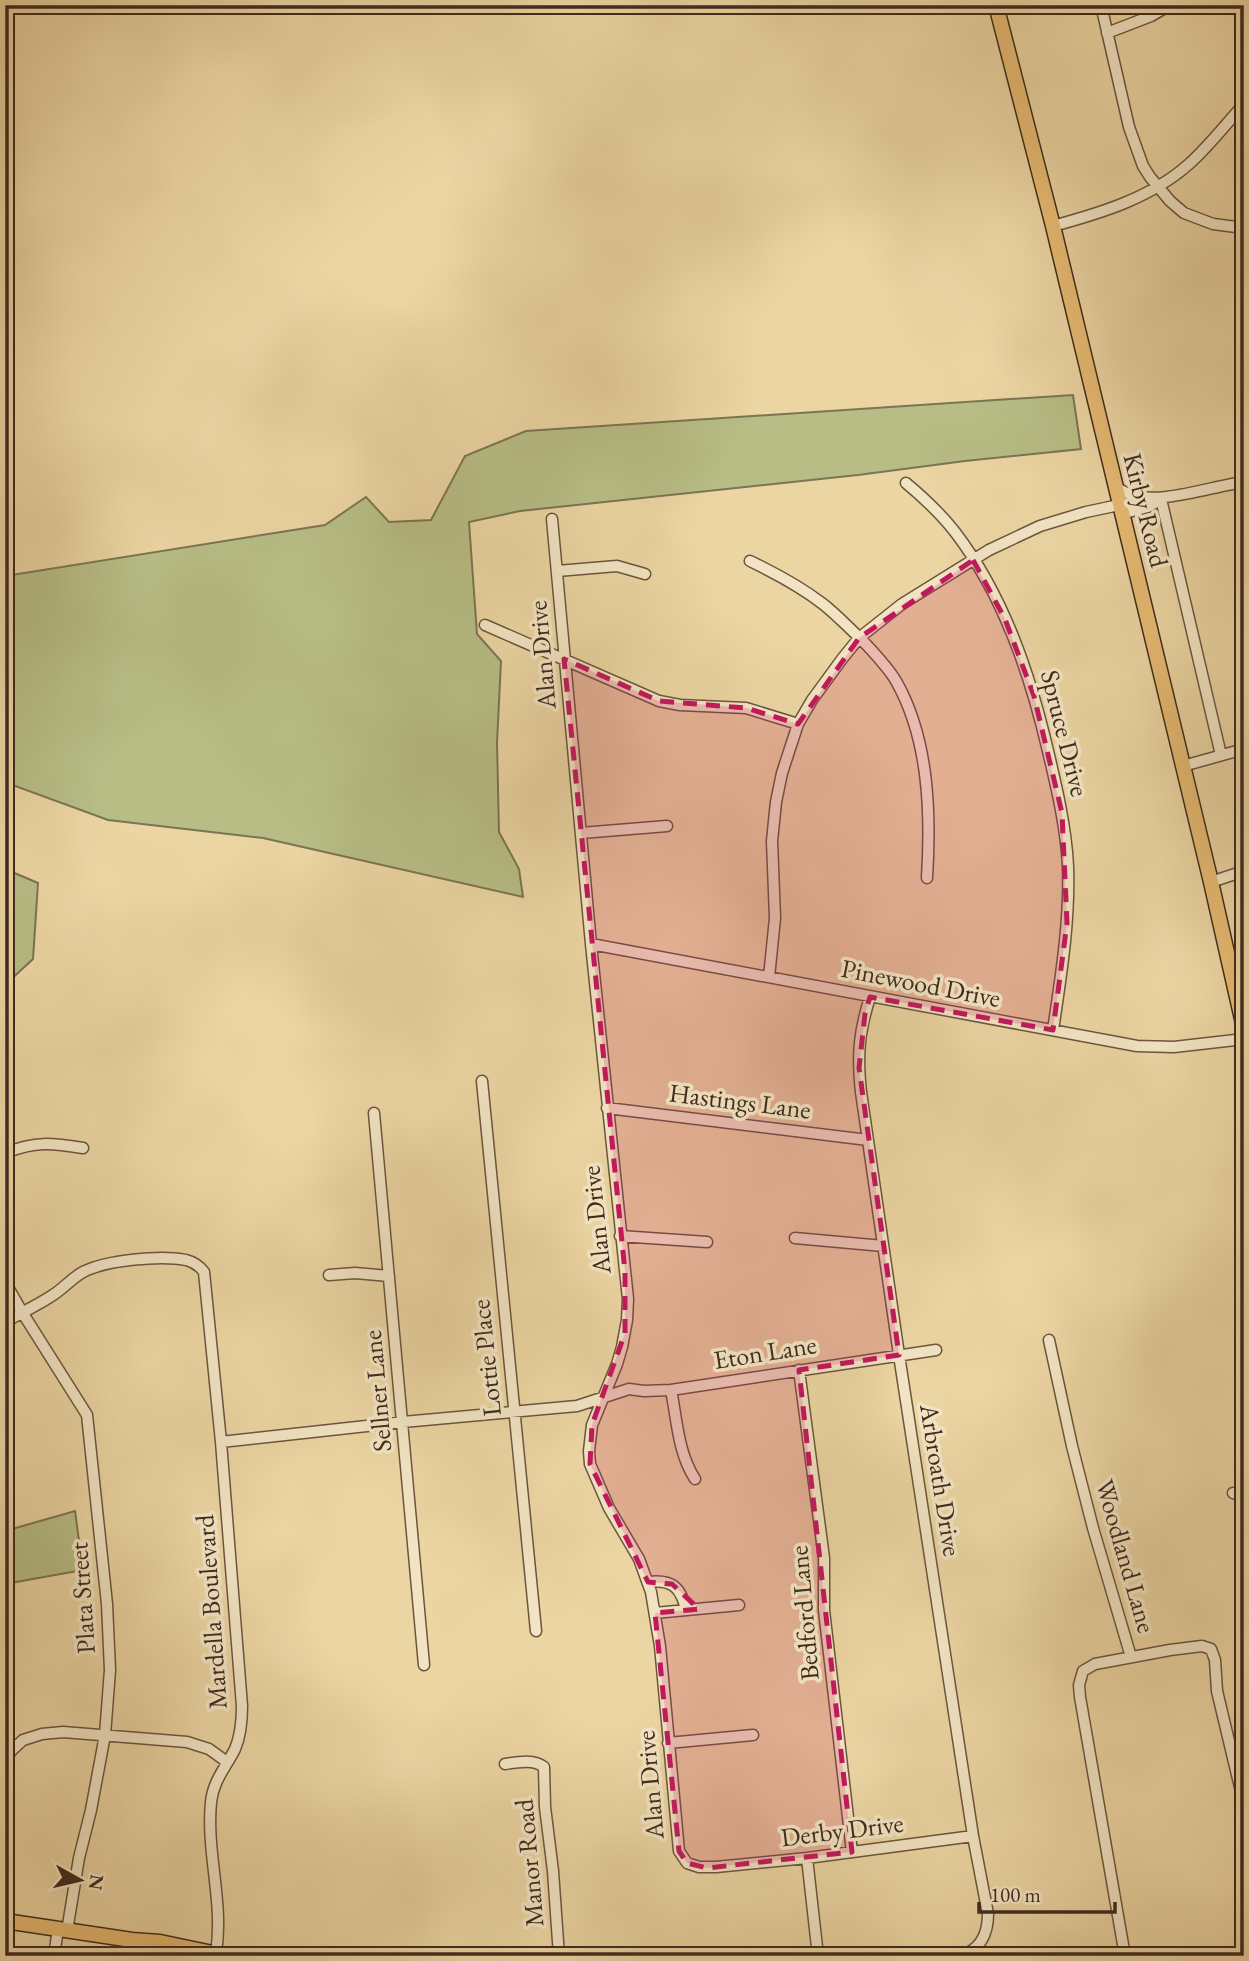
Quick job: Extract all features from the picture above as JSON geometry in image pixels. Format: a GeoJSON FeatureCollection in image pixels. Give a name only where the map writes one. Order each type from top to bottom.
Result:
{"type":"FeatureCollection","features":[{"type":"Feature","properties":{"kind":"main road","name":"Kirby Road"},"geometry":{"type":"LineString","coordinates":[[996,5],[1053,226],[1244,1028]]}},
{"type":"Feature","properties":{"kind":"main road"},"geometry":{"type":"LineString","coordinates":[[5,1921],[160,1942],[221,1954]]}},
{"type":"Feature","properties":{"kind":"street"},"geometry":{"type":"LineString","coordinates":[[1101,5],[1133,142],[1143,166],[1176,207],[1192,217],[1213,224],[1244,228]]}},
{"type":"Feature","properties":{"kind":"street"},"geometry":{"type":"LineString","coordinates":[[1107,33],[1151,16],[1170,5]]}},
{"type":"Feature","properties":{"kind":"street"},"geometry":{"type":"LineString","coordinates":[[1053,226],[1113,208],[1158,186],[1196,158],[1244,104]]}},
{"type":"Feature","properties":{"kind":"street"},"geometry":{"type":"LineString","coordinates":[[1114,486],[1142,498],[1161,499],[1244,482]]}},
{"type":"Feature","properties":{"kind":"street","name":"Spruce Drive"},"geometry":{"type":"LineString","coordinates":[[906,483],[947,523],[973,560],[1005,619],[1026,670],[1037,707],[1062,813],[1068,865],[1068,906],[1053,1030]]}},
{"type":"Feature","properties":{"kind":"street"},"geometry":{"type":"LineString","coordinates":[[769,977],[775,918],[772,862],[774,821],[782,773],[798,724],[822,685],[859,638],[902,604],[1006,541],[1040,526],[1086,512],[1147,507],[1161,499]]}},
{"type":"Feature","properties":{"kind":"street"},"geometry":{"type":"LineString","coordinates":[[1161,499],[1221,755]]}},
{"type":"Feature","properties":{"kind":"street","name":"Alan Drive"},"geometry":{"type":"LineString","coordinates":[[552,519],[591,944],[628,1299],[627,1320],[617,1364],[592,1425],[590,1464],[609,1508],[639,1559],[648,1582],[655,1613],[681,1855],[691,1865],[716,1867]]}},
{"type":"Feature","properties":{"kind":"street"},"geometry":{"type":"LineString","coordinates":[[750,561],[808,593],[833,612],[885,665],[895,680],[914,725],[926,787],[929,836],[927,878]]}},
{"type":"Feature","properties":{"kind":"street"},"geometry":{"type":"LineString","coordinates":[[557,571],[617,566],[645,574]]}},
{"type":"Feature","properties":{"kind":"street"},"geometry":{"type":"LineString","coordinates":[[485,625],[659,701],[680,705],[746,708],[798,724]]}},
{"type":"Feature","properties":{"kind":"street"},"geometry":{"type":"LineString","coordinates":[[1183,766],[1244,749]]}},
{"type":"Feature","properties":{"kind":"street"},"geometry":{"type":"LineString","coordinates":[[582,833],[667,826]]}},
{"type":"Feature","properties":{"kind":"street"},"geometry":{"type":"LineString","coordinates":[[1211,882],[1244,871]]}},
{"type":"Feature","properties":{"kind":"street","name":"Pinewood Drive"},"geometry":{"type":"LineString","coordinates":[[591,944],[1097,1039],[1153,1047],[1203,1045],[1244,1039]]}},
{"type":"Feature","properties":{"kind":"street","name":"Arbroath Drive"},"geometry":{"type":"LineString","coordinates":[[870,997],[860,1035],[858,1056],[868,1140],[973,1836],[988,1914],[985,1935],[974,1950],[959,1956]]}},
{"type":"Feature","properties":{"kind":"street","name":"Lottie Place"},"geometry":{"type":"LineString","coordinates":[[482,1081],[536,1631]]}},
{"type":"Feature","properties":{"kind":"street","name":"Hastings Lane"},"geometry":{"type":"LineString","coordinates":[[607,1108],[868,1140]]}},
{"type":"Feature","properties":{"kind":"street","name":"Sellner Lane"},"geometry":{"type":"LineString","coordinates":[[374,1113],[424,1665]]}},
{"type":"Feature","properties":{"kind":"street"},"geometry":{"type":"LineString","coordinates":[[5,1153],[24,1146],[47,1143],[83,1148]]}},
{"type":"Feature","properties":{"kind":"street"},"geometry":{"type":"LineString","coordinates":[[620,1236],[707,1242]]}},
{"type":"Feature","properties":{"kind":"street"},"geometry":{"type":"LineString","coordinates":[[795,1238],[883,1246]]}},
{"type":"Feature","properties":{"kind":"street","name":"Mardella Boulevard"},"geometry":{"type":"LineString","coordinates":[[5,1322],[53,1296],[82,1272],[102,1265],[135,1260],[188,1260],[204,1272],[242,1706],[237,1742],[215,1784],[210,1805],[221,1954]]}},
{"type":"Feature","properties":{"kind":"street"},"geometry":{"type":"LineString","coordinates":[[328,1275],[355,1273],[389,1276]]}},
{"type":"Feature","properties":{"kind":"street","name":"Plata Street"},"geometry":{"type":"LineString","coordinates":[[5,1282],[87,1415],[108,1628],[110,1670],[105,1735],[91,1810],[54,1956]]}},
{"type":"Feature","properties":{"kind":"street","name":"Woodland Lane"},"geometry":{"type":"LineString","coordinates":[[1049,1340],[1078,1470],[1131,1657],[1087,1668],[1080,1677],[1079,1685],[1125,1956]]}},
{"type":"Feature","properties":{"kind":"street","name":"Eton Lane"},"geometry":{"type":"LineString","coordinates":[[220,1442],[577,1406],[629,1389],[671,1390],[936,1350]]}},
{"type":"Feature","properties":{"kind":"street","name":"Bedford Lane"},"geometry":{"type":"LineString","coordinates":[[799,1370],[824,1558],[824,1610],[852,1852]]}},
{"type":"Feature","properties":{"kind":"street"},"geometry":{"type":"LineString","coordinates":[[671,1390],[682,1453],[695,1479]]}},
{"type":"Feature","properties":{"kind":"street"},"geometry":{"type":"LineString","coordinates":[[648,1582],[663,1581],[672,1584],[682,1595],[686,1610]]}},
{"type":"Feature","properties":{"kind":"street"},"geometry":{"type":"LineString","coordinates":[[655,1613],[739,1605]]}},
{"type":"Feature","properties":{"kind":"street"},"geometry":{"type":"LineString","coordinates":[[1131,1657],[1202,1646],[1211,1649],[1215,1660],[1217,1691],[1244,1804]]}},
{"type":"Feature","properties":{"kind":"street"},"geometry":{"type":"LineString","coordinates":[[7,1757],[18,1744],[41,1734],[63,1732],[199,1744],[227,1762]]}},
{"type":"Feature","properties":{"kind":"street"},"geometry":{"type":"LineString","coordinates":[[668,1743],[753,1735]]}},
{"type":"Feature","properties":{"kind":"street","name":"Manor Road"},"geometry":{"type":"LineString","coordinates":[[505,1764],[532,1762],[544,1767],[545,1807],[559,1956]]}},
{"type":"Feature","properties":{"kind":"street","name":"Derby Drive"},"geometry":{"type":"LineString","coordinates":[[716,1867],[973,1836]]}},
{"type":"Feature","properties":{"kind":"street"},"geometry":{"type":"LineString","coordinates":[[807,1858],[818,1956]]}},
{"type":"Feature","properties":{"kind":"highlighted area"},"geometry":{"type":"Polygon","coordinates":[[[973,560],[1005,619],[1034,696],[1062,813],[1067,923],[1053,1030],[870,997],[865,1014],[859,1068],[899,1355],[799,1370],[852,1852],[707,1868],[687,1863],[679,1851],[655,1613],[699,1609],[672,1584],[648,1582],[590,1464],[592,1425],[625,1333],[625,1272],[564,659],[659,701],[746,708],[798,724],[859,638],[973,560]]]}},
{"type":"Feature","properties":{"kind":"green space"},"geometry":{"type":"Polygon","coordinates":[[[1073,395],[1081,449],[520,511],[469,522],[477,634],[501,661],[497,743],[499,832],[519,869],[523,897],[263,838],[108,820],[10,784],[5,805],[5,576],[325,525],[366,497],[389,522],[431,520],[465,456],[526,431],[1073,395]]]}},
{"type":"Feature","properties":{"kind":"green space"},"geometry":{"type":"Polygon","coordinates":[[[5,869],[38,883],[33,959],[5,985],[5,869]]]}},
{"type":"Feature","properties":{"kind":"green space"},"geometry":{"type":"Polygon","coordinates":[[[75,1511],[83,1570],[5,1584],[5,1531],[75,1511]]]}}]}
